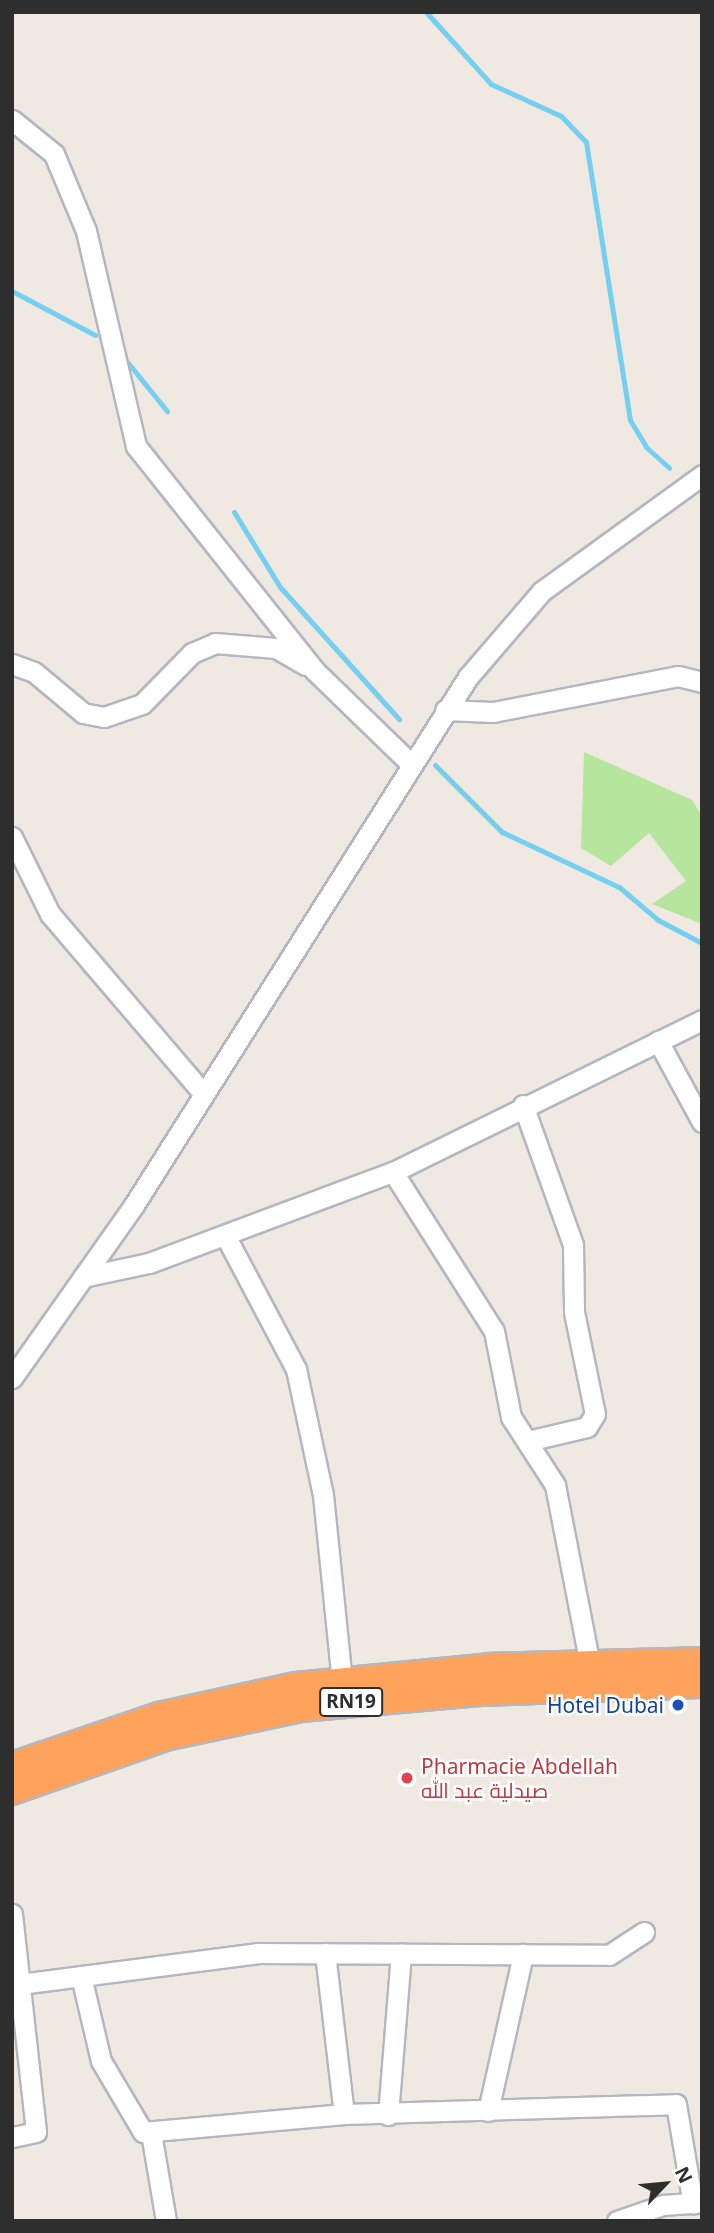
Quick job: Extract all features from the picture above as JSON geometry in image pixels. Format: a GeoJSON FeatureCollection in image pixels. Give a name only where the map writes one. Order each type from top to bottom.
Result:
{"type":"FeatureCollection","features":[{"type":"Feature","properties":{"kind":"highway","name":"RN19"},"geometry":{"type":"LineString","coordinates":[[12,1766],[159,1716],[343,1691],[593,1676],[702,1661]]}},
{"type":"Feature","properties":{"kind":"highway","name":"RN19"},"geometry":{"type":"LineString","coordinates":[[593,1676],[702,1684]]}},
{"type":"Feature","properties":{"kind":"highway","name":"RN19"},"geometry":{"type":"LineString","coordinates":[[12,1791],[164,1737],[343,1691]]}},
{"type":"Feature","properties":{"kind":"street"},"geometry":{"type":"LineString","coordinates":[[12,120],[54,154],[86,230],[136,446],[314,670],[409,762]]}},
{"type":"Feature","properties":{"kind":"street"},"geometry":{"type":"LineString","coordinates":[[12,1378],[83,1277],[203,1093],[409,762],[445,710],[542,591],[702,475]]}},
{"type":"Feature","properties":{"kind":"street"},"geometry":{"type":"LineString","coordinates":[[12,664],[34,672],[83,713],[104,717],[142,704],[192,653],[215,643],[276,648],[314,670]]}},
{"type":"Feature","properties":{"kind":"street"},"geometry":{"type":"LineString","coordinates":[[445,710],[493,712],[678,676],[702,682]]}},
{"type":"Feature","properties":{"kind":"street"},"geometry":{"type":"LineString","coordinates":[[12,837],[50,914],[203,1093]]}},
{"type":"Feature","properties":{"kind":"street"},"geometry":{"type":"LineString","coordinates":[[83,1277],[149,1263],[393,1172],[523,1105],[702,1020]]}},
{"type":"Feature","properties":{"kind":"street"},"geometry":{"type":"LineString","coordinates":[[658,1041],[702,1122]]}},
{"type":"Feature","properties":{"kind":"street"},"geometry":{"type":"LineString","coordinates":[[523,1105],[573,1245],[574,1312],[595,1414],[587,1427],[528,1441]]}},
{"type":"Feature","properties":{"kind":"street"},"geometry":{"type":"LineString","coordinates":[[393,1172],[494,1331],[506,1403],[560,1498],[593,1676]]}},
{"type":"Feature","properties":{"kind":"street"},"geometry":{"type":"LineString","coordinates":[[225,1235],[296,1369],[323,1495],[343,1691]]}},
{"type":"Feature","properties":{"kind":"street"},"geometry":{"type":"LineString","coordinates":[[12,1914],[36,2132],[12,2137]]}},
{"type":"Feature","properties":{"kind":"street"},"geometry":{"type":"LineString","coordinates":[[18,1985],[209,1957],[325,1953],[609,1955],[644,1932]]}},
{"type":"Feature","properties":{"kind":"street"},"geometry":{"type":"LineString","coordinates":[[325,1953],[344,2114]]}},
{"type":"Feature","properties":{"kind":"street"},"geometry":{"type":"LineString","coordinates":[[388,2115],[401,1954]]}},
{"type":"Feature","properties":{"kind":"street"},"geometry":{"type":"LineString","coordinates":[[488,2111],[523,1954]]}},
{"type":"Feature","properties":{"kind":"street"},"geometry":{"type":"LineString","coordinates":[[81,1976],[104,2070],[137,2129],[151,2133],[344,2114],[388,2115],[676,2104],[697,2203],[617,2221]]}},
{"type":"Feature","properties":{"kind":"street"},"geometry":{"type":"LineString","coordinates":[[151,2133],[166,2221]]}},
{"type":"Feature","properties":{"kind":"green space"},"geometry":{"type":"Polygon","coordinates":[[[584,752],[692,800],[702,816],[702,924],[652,904],[686,881],[649,833],[611,866],[581,848],[584,752]]]}},
{"type":"Feature","properties":{"kind":"waterway"},"geometry":{"type":"LineString","coordinates":[[426,12],[491,84],[561,116],[586,142],[630,420],[646,447],[669,468]]}},
{"type":"Feature","properties":{"kind":"waterway"},"geometry":{"type":"LineString","coordinates":[[12,291],[95,335]]}},
{"type":"Feature","properties":{"kind":"waterway"},"geometry":{"type":"LineString","coordinates":[[120,353],[167,411]]}},
{"type":"Feature","properties":{"kind":"waterway"},"geometry":{"type":"LineString","coordinates":[[234,512],[280,587],[399,719]]}},
{"type":"Feature","properties":{"kind":"waterway"},"geometry":{"type":"LineString","coordinates":[[435,765],[502,832],[619,887],[658,920],[702,943]]}},
{"type":"Feature","properties":{"kind":"place","name":"Hotel Dubai"},"geometry":{"type":"Point","coordinates":[678,1705]}},
{"type":"Feature","properties":{"kind":"place","name":"Pharmacie Abdellah صيدلية عبد الله"},"geometry":{"type":"Point","coordinates":[407,1778]}}]}
